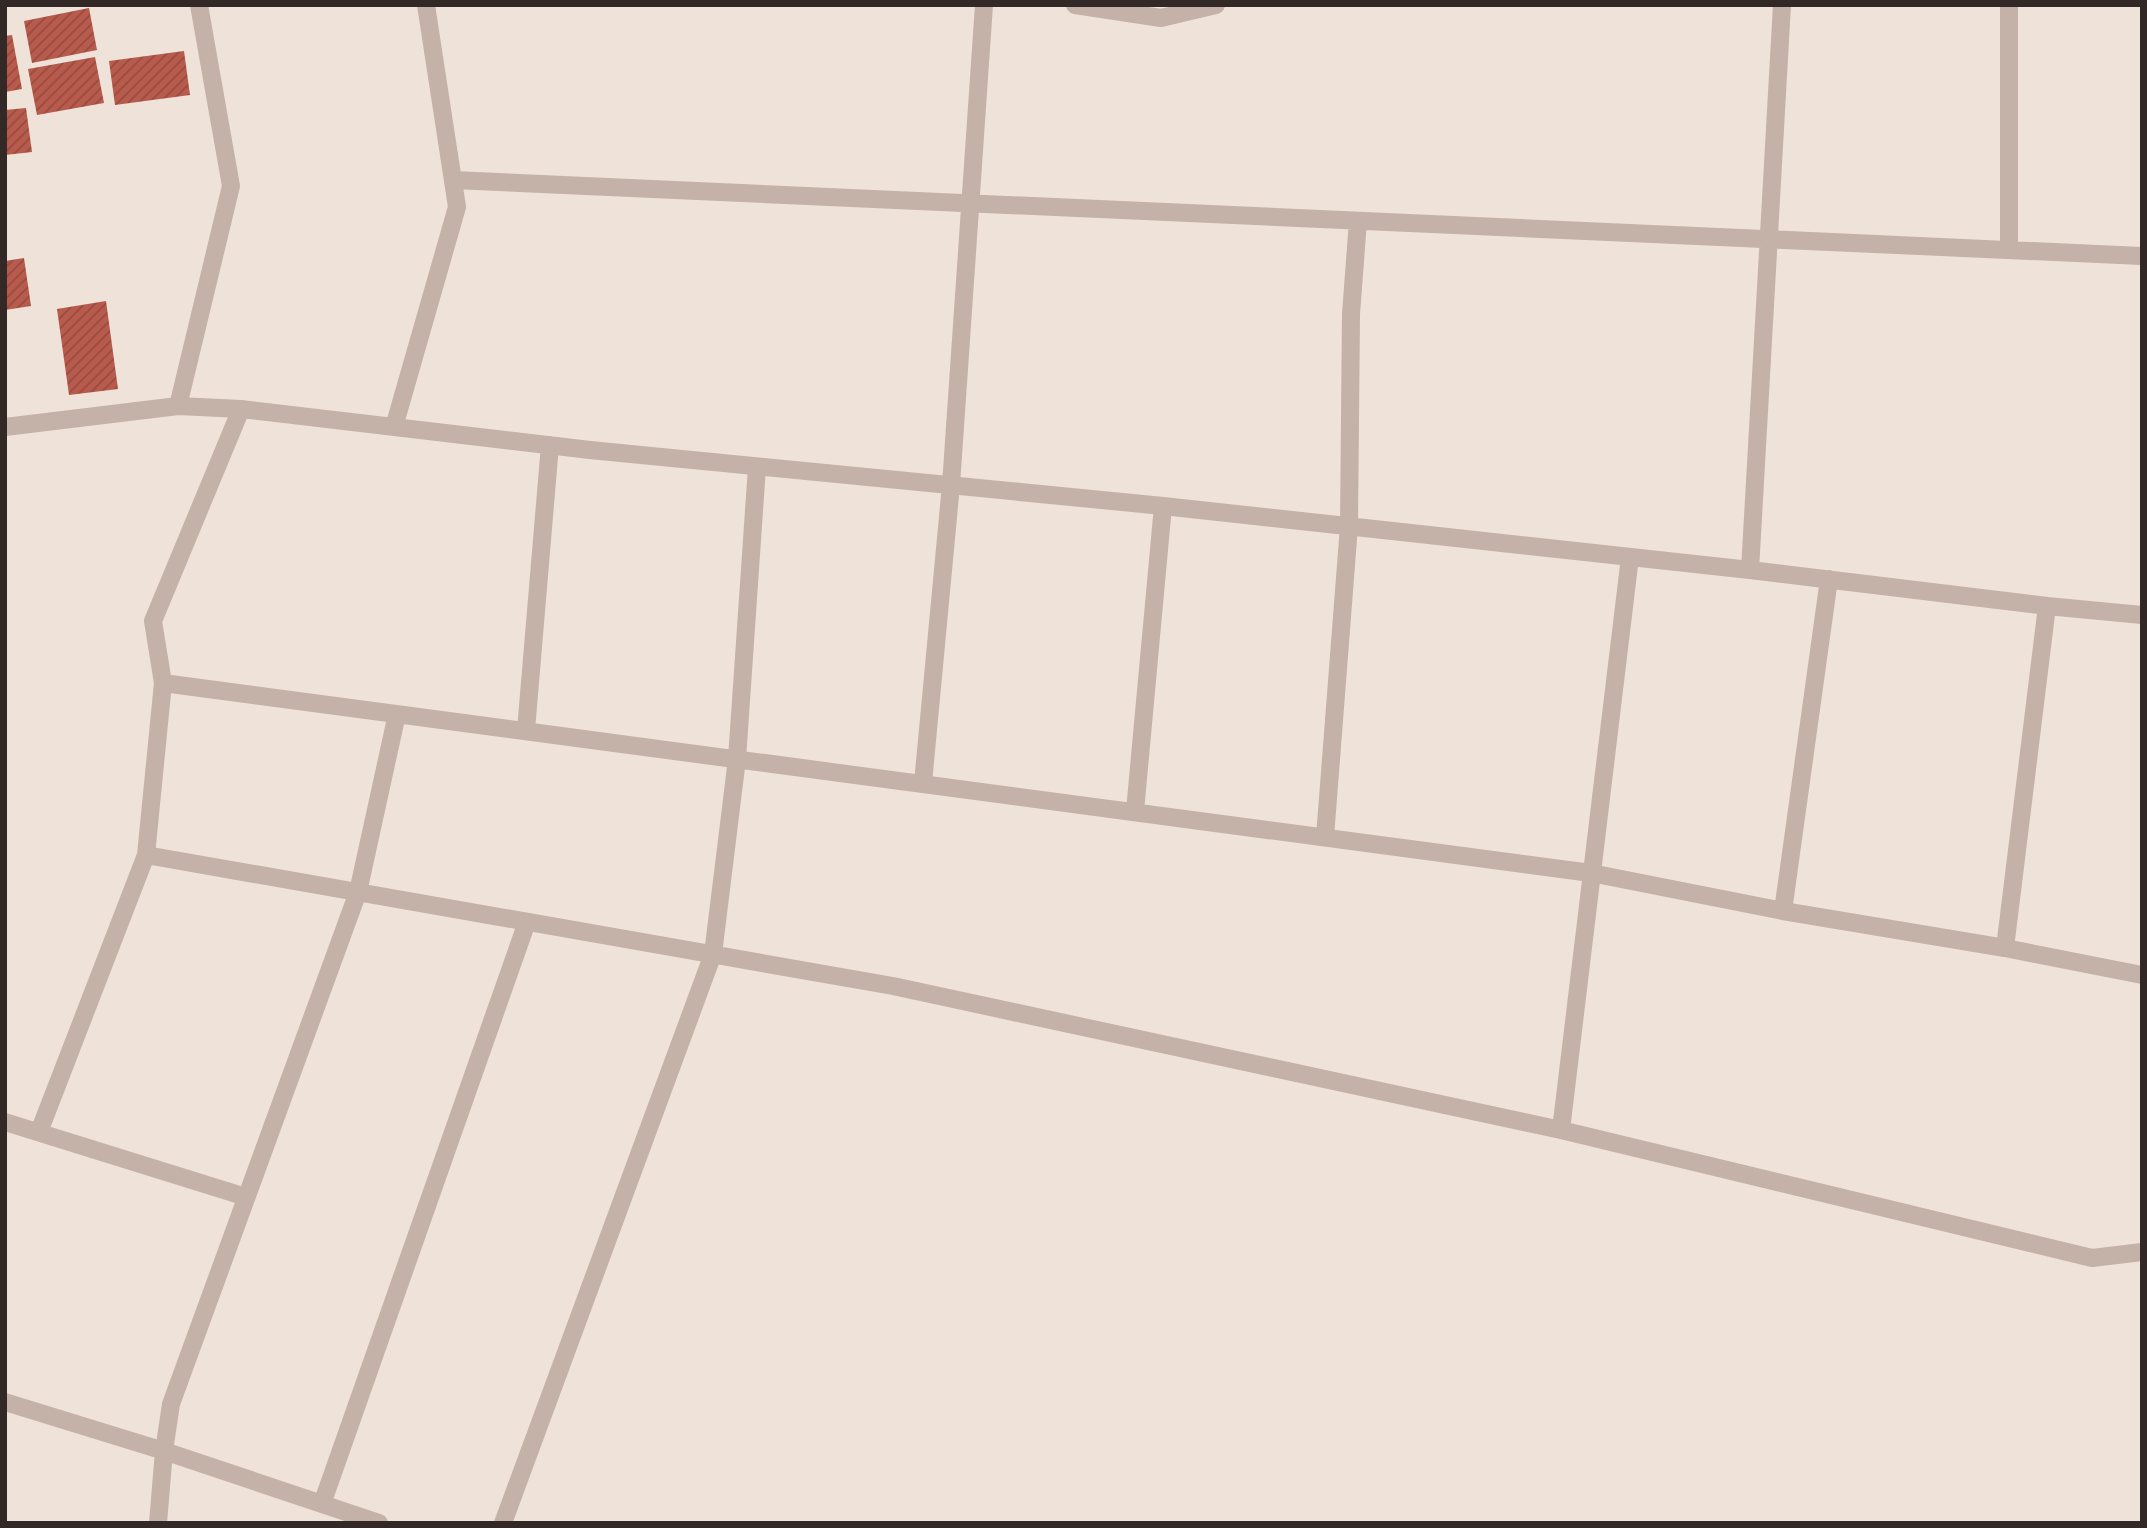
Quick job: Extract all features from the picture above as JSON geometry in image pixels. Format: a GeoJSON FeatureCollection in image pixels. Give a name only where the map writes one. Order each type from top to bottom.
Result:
{"type":"FeatureCollection","features":[{"type":"Feature","properties":{"kind":"street"},"geometry":{"type":"LineString","coordinates":[[178,406],[231,186],[199,5]]}},
{"type":"Feature","properties":{"kind":"street"},"geometry":{"type":"LineString","coordinates":[[394,427],[457,207],[426,5]]}},
{"type":"Feature","properties":{"kind":"street"},"geometry":{"type":"LineString","coordinates":[[923,783],[951,485],[984,5]]}},
{"type":"Feature","properties":{"kind":"street"},"geometry":{"type":"LineString","coordinates":[[1075,5],[1161,18],[1216,5]]}},
{"type":"Feature","properties":{"kind":"street"},"geometry":{"type":"LineString","coordinates":[[1750,570],[1782,5]]}},
{"type":"Feature","properties":{"kind":"street"},"geometry":{"type":"LineString","coordinates":[[2009,5],[2009,250]]}},
{"type":"Feature","properties":{"kind":"street"},"geometry":{"type":"LineString","coordinates":[[453,180],[2142,256]]}},
{"type":"Feature","properties":{"kind":"street"},"geometry":{"type":"LineString","coordinates":[[1325,837],[1349,526],[1351,314],[1358,221]]}},
{"type":"Feature","properties":{"kind":"street"},"geometry":{"type":"LineString","coordinates":[[5,427],[178,406],[241,409],[550,446],[1163,506],[2142,615]]}},
{"type":"Feature","properties":{"kind":"street"},"geometry":{"type":"LineString","coordinates":[[39,1132],[146,855],[163,683],[153,621],[241,409]]}},
{"type":"Feature","properties":{"kind":"street"},"geometry":{"type":"LineString","coordinates":[[526,730],[550,446]]}},
{"type":"Feature","properties":{"kind":"street"},"geometry":{"type":"LineString","coordinates":[[503,1523],[713,954],[737,759],[757,467]]}},
{"type":"Feature","properties":{"kind":"street"},"geometry":{"type":"LineString","coordinates":[[1135,811],[1163,506]]}},
{"type":"Feature","properties":{"kind":"street"},"geometry":{"type":"LineString","coordinates":[[1561,1130],[1630,557]]}},
{"type":"Feature","properties":{"kind":"street"},"geometry":{"type":"LineString","coordinates":[[1783,911],[1829,579]]}},
{"type":"Feature","properties":{"kind":"street"},"geometry":{"type":"LineString","coordinates":[[2005,948],[2047,606]]}},
{"type":"Feature","properties":{"kind":"street"},"geometry":{"type":"LineString","coordinates":[[163,683],[1591,873],[1783,911],[2005,948],[2142,975]]}},
{"type":"Feature","properties":{"kind":"street"},"geometry":{"type":"LineString","coordinates":[[158,1523],[171,1404],[358,892],[397,713]]}},
{"type":"Feature","properties":{"kind":"street"},"geometry":{"type":"LineString","coordinates":[[146,855],[893,986],[1561,1130],[2092,1258],[2142,1252]]}},
{"type":"Feature","properties":{"kind":"street"},"geometry":{"type":"LineString","coordinates":[[322,1504],[527,922]]}},
{"type":"Feature","properties":{"kind":"street"},"geometry":{"type":"LineString","coordinates":[[5,1122],[246,1197]]}},
{"type":"Feature","properties":{"kind":"street"},"geometry":{"type":"LineString","coordinates":[[5,1402],[164,1451],[379,1523]]}},
{"type":"Feature","properties":{"kind":"building"},"geometry":{"type":"Polygon","coordinates":[[[89,8],[97,50],[32,63],[24,21],[89,8]]]}},
{"type":"Feature","properties":{"kind":"building"},"geometry":{"type":"Polygon","coordinates":[[[12,35],[22,89],[5,92],[5,36],[12,35]]]}},
{"type":"Feature","properties":{"kind":"building"},"geometry":{"type":"Polygon","coordinates":[[[184,51],[190,95],[115,105],[109,61],[184,51]]]}},
{"type":"Feature","properties":{"kind":"building"},"geometry":{"type":"Polygon","coordinates":[[[95,57],[104,103],[37,115],[28,69],[95,57]]]}},
{"type":"Feature","properties":{"kind":"building"},"geometry":{"type":"Polygon","coordinates":[[[26,108],[32,152],[5,155],[5,110],[26,108]]]}},
{"type":"Feature","properties":{"kind":"building"},"geometry":{"type":"Polygon","coordinates":[[[24,258],[31,306],[5,310],[5,261],[24,258]]]}},
{"type":"Feature","properties":{"kind":"building"},"geometry":{"type":"Polygon","coordinates":[[[106,301],[118,389],[69,395],[57,309],[106,301]]]}}]}
